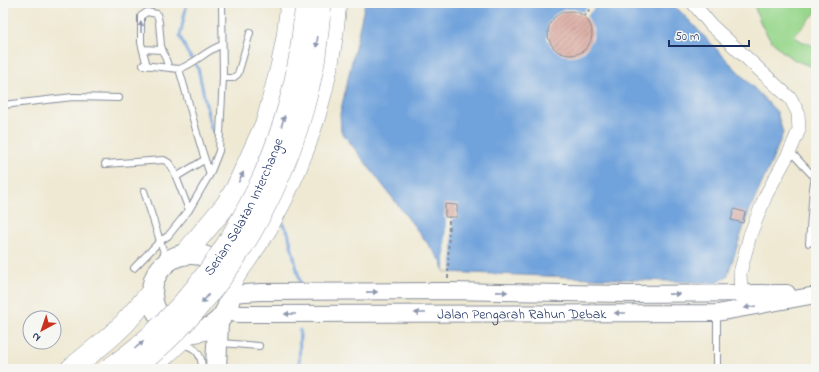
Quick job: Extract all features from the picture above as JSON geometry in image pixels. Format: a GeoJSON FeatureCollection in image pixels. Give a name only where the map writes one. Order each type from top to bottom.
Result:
{"type":"FeatureCollection","features":[{"type":"Feature","properties":{"kind":"highway"},"geometry":{"type":"LineString","coordinates":[[176,258],[226,205],[245,171],[266,121],[281,67],[287,37],[291,3]]}},
{"type":"Feature","properties":{"kind":"highway","name":"Serian Selatan Interchange"},"geometry":{"type":"LineString","coordinates":[[109,369],[147,338],[181,305],[214,263],[241,222],[261,180],[280,131],[299,61],[306,3]]}},
{"type":"Feature","properties":{"kind":"highway","name":"Serian Selatan Interchange"},"geometry":{"type":"LineString","coordinates":[[133,369],[180,327],[213,290],[240,251],[260,217],[281,172],[293,139],[304,101],[314,63],[321,3]]}},
{"type":"Feature","properties":{"kind":"highway"},"geometry":{"type":"LineString","coordinates":[[148,369],[210,317],[267,227],[296,167],[317,109],[328,63],[336,3]]}},
{"type":"Feature","properties":{"kind":"highway"},"geometry":{"type":"LineString","coordinates":[[226,205],[227,213],[232,225],[241,232],[253,233],[267,227]]}},
{"type":"Feature","properties":{"kind":"highway"},"geometry":{"type":"LineString","coordinates":[[70,369],[86,358],[124,324],[151,293]]}},
{"type":"Feature","properties":{"kind":"main road"},"geometry":{"type":"LineString","coordinates":[[210,317],[172,328],[163,322],[156,313],[152,303],[151,293],[153,281],[158,270],[176,258],[198,254],[210,259],[219,266],[226,277],[210,317],[213,369]]}},
{"type":"Feature","properties":{"kind":"main road"},"geometry":{"type":"LineString","coordinates":[[210,317],[217,343],[216,369]]}},
{"type":"Feature","properties":{"kind":"street"},"geometry":{"type":"LineString","coordinates":[[693,3],[711,25],[791,99],[798,113],[799,130],[790,151],[766,195],[750,235],[740,273],[741,293]]}},
{"type":"Feature","properties":{"kind":"street","name":"Jalan Pengarah Rahun Debak"},"geometry":{"type":"LineString","coordinates":[[210,317],[261,292],[448,291],[625,294],[816,294]]}},
{"type":"Feature","properties":{"kind":"street","name":"Jalan Pengarah Rahun Debak"},"geometry":{"type":"LineString","coordinates":[[210,317],[239,314],[717,313],[816,294]]}},
{"type":"Feature","properties":{"kind":"lane"},"geometry":{"type":"LineString","coordinates":[[134,268],[160,241],[168,236],[189,210],[210,174],[219,151],[223,78],[222,3]]}},
{"type":"Feature","properties":{"kind":"lane"},"geometry":{"type":"LineString","coordinates":[[169,68],[161,46],[157,14],[147,12],[141,16],[141,43],[145,65],[169,68],[179,69],[188,66],[214,48],[222,45]]}},
{"type":"Feature","properties":{"kind":"lane"},"geometry":{"type":"LineString","coordinates":[[223,78],[233,78],[238,74],[250,33]]}},
{"type":"Feature","properties":{"kind":"lane"},"geometry":{"type":"LineString","coordinates":[[143,49],[162,50]]}},
{"type":"Feature","properties":{"kind":"lane"},"geometry":{"type":"LineString","coordinates":[[179,69],[188,96],[204,160],[210,174]]}},
{"type":"Feature","properties":{"kind":"lane"},"geometry":{"type":"LineString","coordinates":[[3,105],[73,97],[119,98]]}},
{"type":"Feature","properties":{"kind":"lane"},"geometry":{"type":"LineString","coordinates":[[790,151],[815,178],[812,188],[809,243]]}},
{"type":"Feature","properties":{"kind":"lane"},"geometry":{"type":"LineString","coordinates":[[105,164],[164,160],[169,163],[176,176],[189,210]]}},
{"type":"Feature","properties":{"kind":"lane"},"geometry":{"type":"LineString","coordinates":[[176,176],[204,160]]}},
{"type":"Feature","properties":{"kind":"lane"},"geometry":{"type":"LineString","coordinates":[[144,191],[160,241],[176,258]]}},
{"type":"Feature","properties":{"kind":"lane"},"geometry":{"type":"LineString","coordinates":[[717,313],[717,369]]}},
{"type":"Feature","properties":{"kind":"lane"},"geometry":{"type":"LineString","coordinates":[[202,369],[201,360],[196,350],[189,345],[210,317]]}},
{"type":"Feature","properties":{"kind":"lane"},"geometry":{"type":"LineString","coordinates":[[217,343],[259,346]]}},
{"type":"Feature","properties":{"kind":"path"},"geometry":{"type":"LineString","coordinates":[[584,16],[595,3]]}},
{"type":"Feature","properties":{"kind":"path"},"geometry":{"type":"LineString","coordinates":[[448,291],[449,217]]}},
{"type":"Feature","properties":{"kind":"green space"},"geometry":{"type":"Polygon","coordinates":[[[754,3],[816,3],[816,12],[794,36],[801,41],[816,47],[816,67],[793,59],[775,45],[762,26],[754,3]]]}},
{"type":"Feature","properties":{"kind":"water"},"geometry":{"type":"Polygon","coordinates":[[[365,3],[668,3],[679,10],[777,112],[783,133],[748,214],[727,277],[717,283],[445,272],[441,261],[341,131],[340,114],[365,3]]]}},
{"type":"Feature","properties":{"kind":"pier"},"geometry":{"type":"Polygon","coordinates":[[[591,3],[598,3],[587,16],[593,29],[593,38],[585,51],[577,55],[570,56],[563,55],[556,51],[551,46],[547,38],[548,24],[553,16],[566,9],[573,9],[583,12],[591,3]]]}},
{"type":"Feature","properties":{"kind":"pier"},"geometry":{"type":"Polygon","coordinates":[[[445,204],[458,204],[458,218],[452,218],[452,272],[445,272],[445,204]]]}},
{"type":"Feature","properties":{"kind":"building"},"geometry":{"type":"Polygon","coordinates":[[[570,11],[582,15],[588,21],[592,33],[588,45],[582,51],[570,55],[558,51],[552,45],[548,33],[552,21],[558,15],[570,11]]]}},
{"type":"Feature","properties":{"kind":"building"},"geometry":{"type":"Polygon","coordinates":[[[445,204],[457,205],[457,217],[445,217],[445,204]]]}},
{"type":"Feature","properties":{"kind":"building"},"geometry":{"type":"Polygon","coordinates":[[[734,209],[745,212],[743,223],[731,220],[734,209]]]}},
{"type":"Feature","properties":{"kind":"waterway"},"geometry":{"type":"LineString","coordinates":[[187,3],[180,36],[187,52],[198,68],[211,128],[217,135]]}},
{"type":"Feature","properties":{"kind":"waterway"},"geometry":{"type":"LineString","coordinates":[[280,220],[288,232],[300,282]]}},
{"type":"Feature","properties":{"kind":"waterway"},"geometry":{"type":"LineString","coordinates":[[299,369],[300,330]]}}]}
